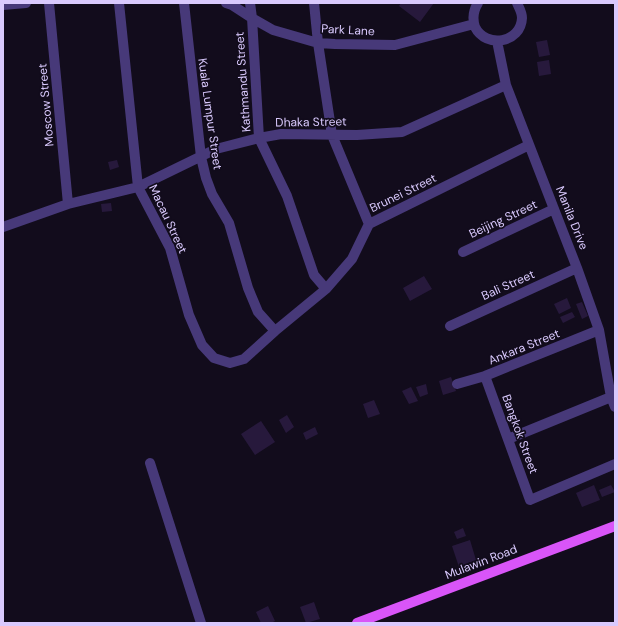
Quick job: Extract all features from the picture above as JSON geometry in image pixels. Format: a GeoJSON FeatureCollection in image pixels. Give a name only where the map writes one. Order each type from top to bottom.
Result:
{"type":"FeatureCollection","features":[{"type":"Feature","properties":{"kind":"main road","name":"Mulawin Road"},"geometry":{"type":"LineString","coordinates":[[357,623],[615,526]]}},
{"type":"Feature","properties":{"kind":"street"},"geometry":{"type":"LineString","coordinates":[[3,5],[26,3]]}},
{"type":"Feature","properties":{"kind":"street","name":"Moscow Street"},"geometry":{"type":"LineString","coordinates":[[49,3],[68,204]]}},
{"type":"Feature","properties":{"kind":"street","name":"Macau Street"},"geometry":{"type":"LineString","coordinates":[[119,3],[138,187],[170,248],[189,315],[202,345],[214,358],[230,363],[244,359]]}},
{"type":"Feature","properties":{"kind":"street","name":"Kuala Lumpur Street"},"geometry":{"type":"LineString","coordinates":[[184,3],[201,157],[206,178],[212,194],[229,223],[248,288],[258,312],[275,331]]}},
{"type":"Feature","properties":{"kind":"street","name":"Park Lane"},"geometry":{"type":"LineString","coordinates":[[226,3],[232,5],[273,30],[318,43],[395,45],[474,24]]}},
{"type":"Feature","properties":{"kind":"street","name":"Kathmandu Street"},"geometry":{"type":"LineString","coordinates":[[250,3],[259,138],[287,196],[314,275],[326,289]]}},
{"type":"Feature","properties":{"kind":"street"},"geometry":{"type":"LineString","coordinates":[[314,3],[318,43],[332,135],[370,224]]}},
{"type":"Feature","properties":{"kind":"street"},"geometry":{"type":"LineString","coordinates":[[478,3],[474,9],[474,24],[482,36],[489,40],[497,41],[511,37],[517,32],[522,17],[517,3]]}},
{"type":"Feature","properties":{"kind":"street","name":"Manila Drive"},"geometry":{"type":"LineString","coordinates":[[497,41],[506,85],[578,268],[599,330],[611,397],[615,407]]}},
{"type":"Feature","properties":{"kind":"street","name":"Dhaka Street"},"geometry":{"type":"LineString","coordinates":[[3,225],[68,204],[138,187],[216,149],[259,138],[281,134],[357,135],[402,132],[506,85]]}},
{"type":"Feature","properties":{"kind":"street","name":"Brunei Street"},"geometry":{"type":"LineString","coordinates":[[244,359],[326,289],[352,259],[370,224],[529,145]]}},
{"type":"Feature","properties":{"kind":"street","name":"Beijing Street"},"geometry":{"type":"LineString","coordinates":[[463,252],[554,209]]}},
{"type":"Feature","properties":{"kind":"street","name":"Bali Street"},"geometry":{"type":"LineString","coordinates":[[450,326],[578,268]]}},
{"type":"Feature","properties":{"kind":"street","name":"Ankara Street"},"geometry":{"type":"LineString","coordinates":[[457,384],[485,376],[599,330]]}},
{"type":"Feature","properties":{"kind":"street","name":"Bangkok Street"},"geometry":{"type":"LineString","coordinates":[[485,376],[530,500],[615,464]]}},
{"type":"Feature","properties":{"kind":"street"},"geometry":{"type":"LineString","coordinates":[[508,439],[611,397]]}},
{"type":"Feature","properties":{"kind":"street"},"geometry":{"type":"LineString","coordinates":[[150,463],[202,623]]}},
{"type":"Feature","properties":{"kind":"building"},"geometry":{"type":"Polygon","coordinates":[[[401,3],[434,3],[420,22],[399,6],[401,3]]]}},
{"type":"Feature","properties":{"kind":"building"},"geometry":{"type":"Polygon","coordinates":[[[547,40],[550,55],[539,57],[536,42],[547,40]]]}},
{"type":"Feature","properties":{"kind":"building"},"geometry":{"type":"Polygon","coordinates":[[[549,60],[551,74],[539,76],[537,62],[549,60]]]}},
{"type":"Feature","properties":{"kind":"building"},"geometry":{"type":"Polygon","coordinates":[[[117,160],[119,167],[110,170],[108,162],[117,160]]]}},
{"type":"Feature","properties":{"kind":"building"},"geometry":{"type":"Polygon","coordinates":[[[111,203],[112,211],[102,212],[101,204],[111,203]]]}},
{"type":"Feature","properties":{"kind":"building"},"geometry":{"type":"Polygon","coordinates":[[[424,276],[432,289],[410,301],[403,288],[424,276]]]}},
{"type":"Feature","properties":{"kind":"building"},"geometry":{"type":"Polygon","coordinates":[[[567,298],[571,308],[559,314],[554,304],[567,298]]]}},
{"type":"Feature","properties":{"kind":"building"},"geometry":{"type":"Polygon","coordinates":[[[582,302],[588,316],[582,319],[576,304],[582,302]]]}},
{"type":"Feature","properties":{"kind":"building"},"geometry":{"type":"Polygon","coordinates":[[[572,312],[575,317],[563,323],[560,317],[572,312]]]}},
{"type":"Feature","properties":{"kind":"building"},"geometry":{"type":"Polygon","coordinates":[[[451,377],[456,391],[443,395],[439,381],[451,377]]]}},
{"type":"Feature","properties":{"kind":"building"},"geometry":{"type":"Polygon","coordinates":[[[426,384],[428,394],[420,397],[416,387],[426,384]]]}},
{"type":"Feature","properties":{"kind":"building"},"geometry":{"type":"Polygon","coordinates":[[[411,387],[418,401],[409,404],[402,391],[411,387]]]}},
{"type":"Feature","properties":{"kind":"building"},"geometry":{"type":"Polygon","coordinates":[[[374,400],[380,414],[368,418],[363,404],[374,400]]]}},
{"type":"Feature","properties":{"kind":"building"},"geometry":{"type":"Polygon","coordinates":[[[287,415],[294,427],[286,433],[279,420],[287,415]]]}},
{"type":"Feature","properties":{"kind":"building"},"geometry":{"type":"Polygon","coordinates":[[[261,421],[275,442],[255,455],[241,434],[261,421]]]}},
{"type":"Feature","properties":{"kind":"building"},"geometry":{"type":"Polygon","coordinates":[[[315,427],[318,434],[306,440],[303,433],[315,427]]]}},
{"type":"Feature","properties":{"kind":"building"},"geometry":{"type":"Polygon","coordinates":[[[594,485],[600,500],[582,507],[576,493],[594,485]]]}},
{"type":"Feature","properties":{"kind":"building"},"geometry":{"type":"Polygon","coordinates":[[[611,485],[615,492],[602,497],[599,490],[611,485]]]}},
{"type":"Feature","properties":{"kind":"building"},"geometry":{"type":"Polygon","coordinates":[[[463,528],[466,536],[457,539],[454,532],[463,528]]]}},
{"type":"Feature","properties":{"kind":"building"},"geometry":{"type":"Polygon","coordinates":[[[470,540],[476,560],[459,567],[452,546],[470,540]]]}},
{"type":"Feature","properties":{"kind":"building"},"geometry":{"type":"Polygon","coordinates":[[[314,602],[320,619],[306,623],[300,607],[314,602]]]}},
{"type":"Feature","properties":{"kind":"building"},"geometry":{"type":"Polygon","coordinates":[[[268,606],[275,621],[271,623],[261,623],[256,612],[268,606]]]}}]}
